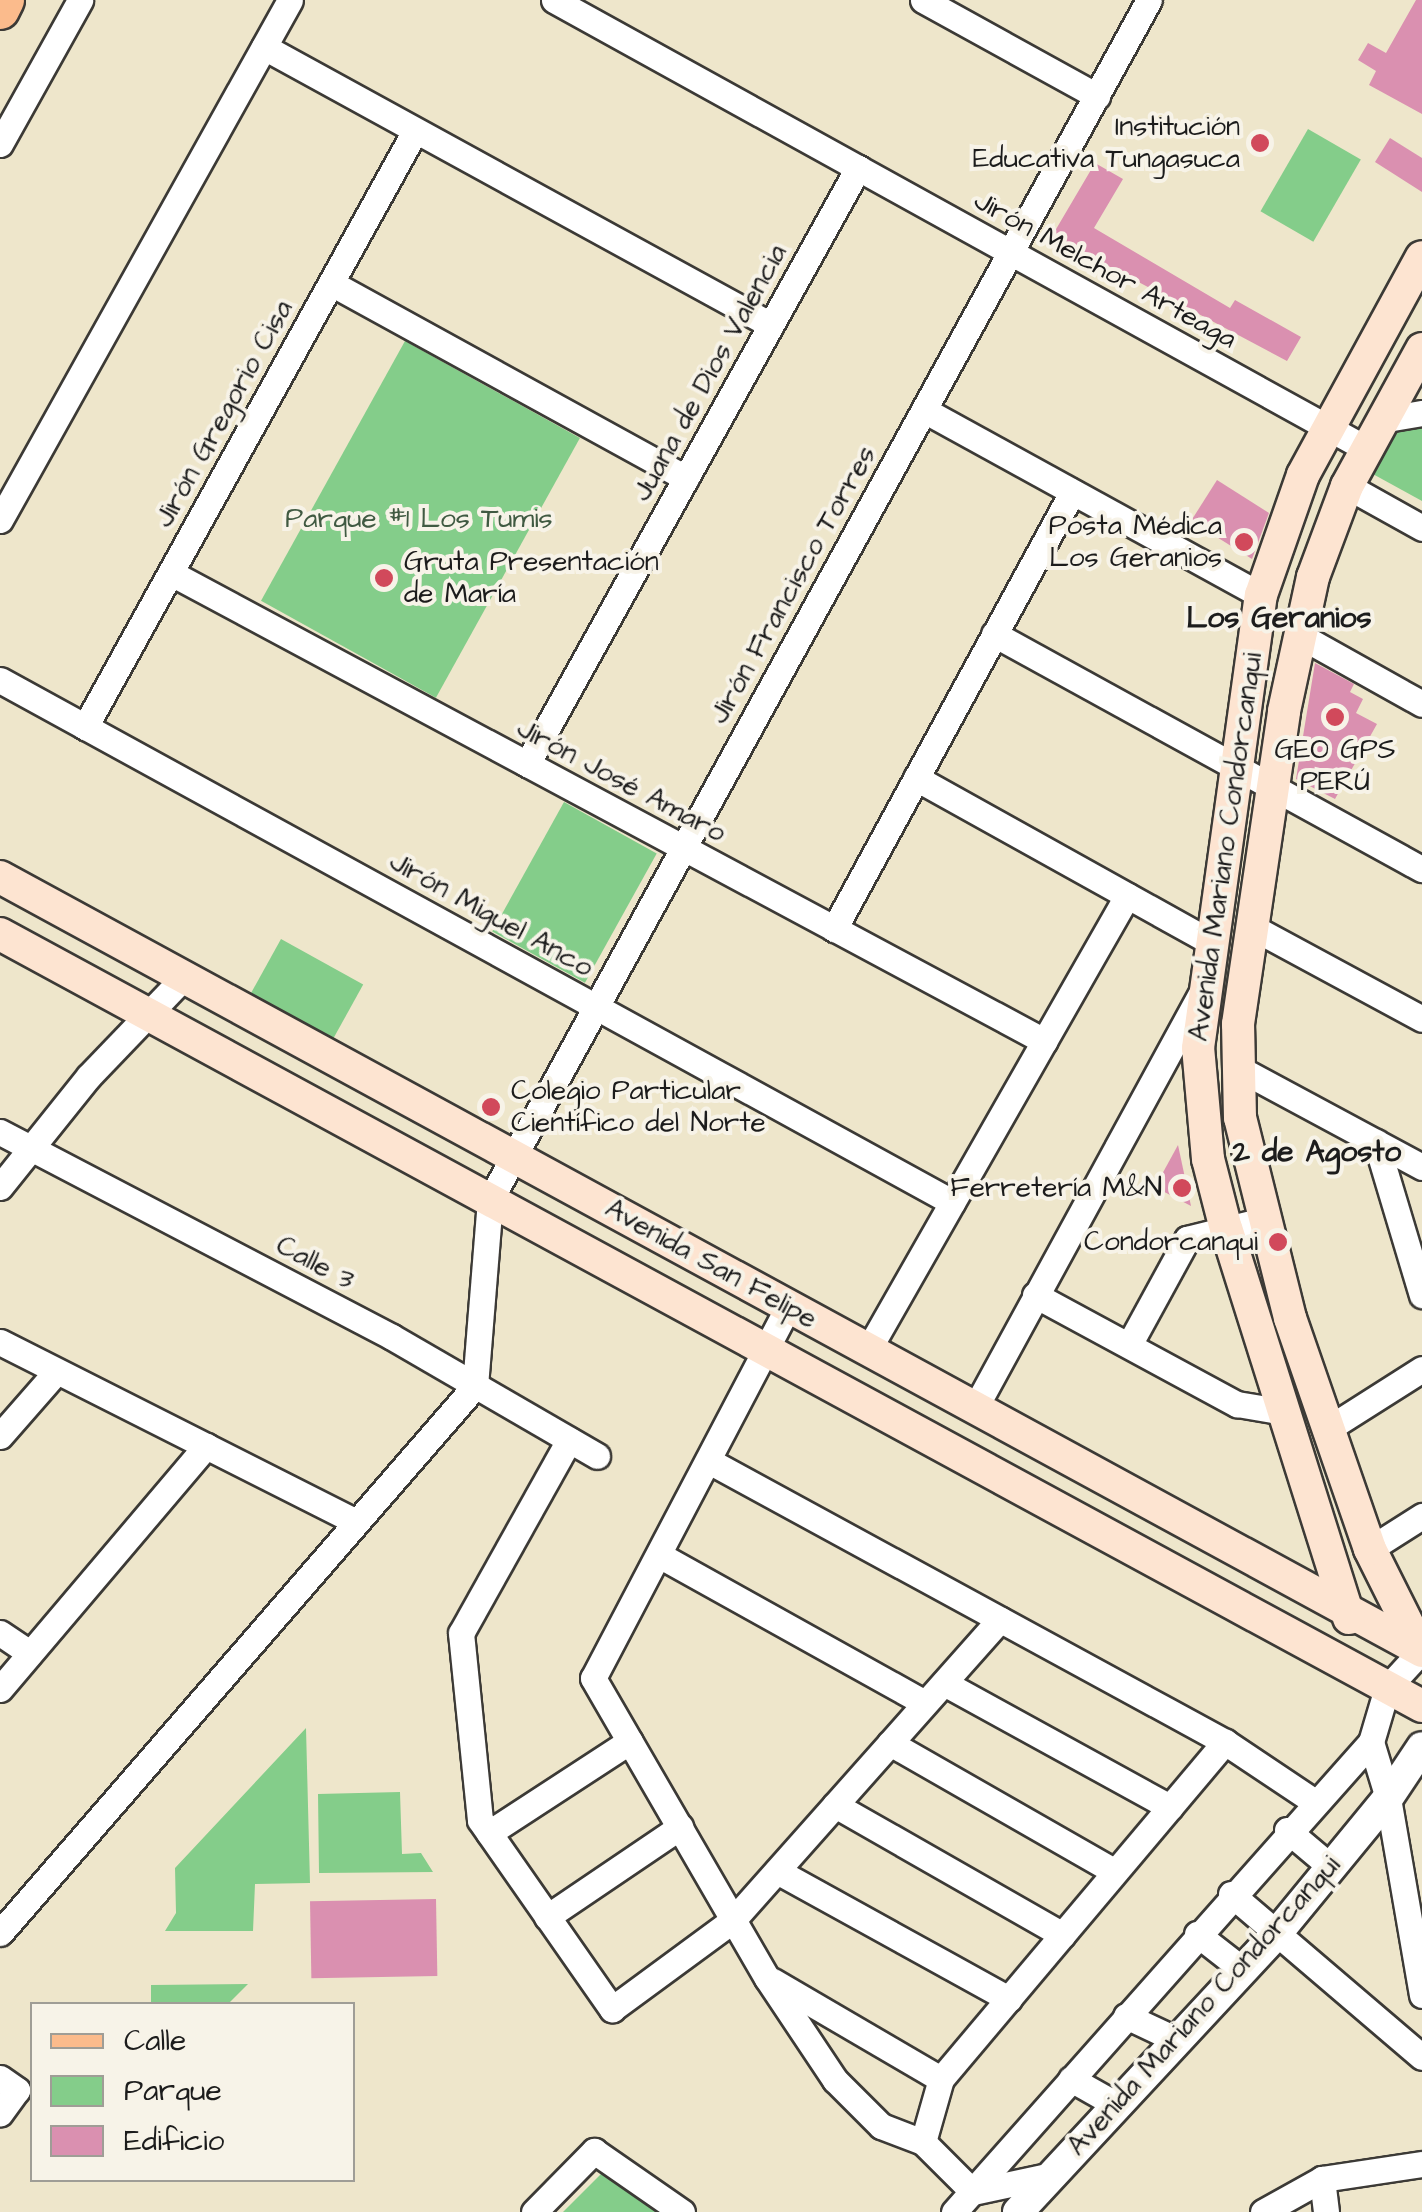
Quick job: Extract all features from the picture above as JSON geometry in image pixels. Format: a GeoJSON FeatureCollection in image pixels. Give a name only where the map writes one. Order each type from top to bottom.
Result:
{"type":"FeatureCollection","features":[{"type":"Feature","properties":{"kind":"main road"},"geometry":{"type":"LineString","coordinates":[[0,10],[6,0]]}},
{"type":"Feature","properties":{"kind":"main road","name":"Avenida Mariano Condorcanqui"},"geometry":{"type":"LineString","coordinates":[[1387,1688],[1346,1610],[1278,1410],[1226,1229],[1200,1108],[1203,989],[1261,595],[1284,522],[1326,426],[1422,258]]}},
{"type":"Feature","properties":{"kind":"main road","name":"Avenida Mariano Condorcanqui"},"geometry":{"type":"LineString","coordinates":[[1422,350],[1346,486],[1298,634],[1252,927],[1238,1068],[1240,1118],[1264,1220],[1326,1430],[1370,1549],[1422,1651]]}},
{"type":"Feature","properties":{"kind":"main road","name":"Avenida San Felipe"},"geometry":{"type":"LineString","coordinates":[[0,877],[1422,1651]]}},
{"type":"Feature","properties":{"kind":"main road","name":"Avenida San Felipe"},"geometry":{"type":"LineString","coordinates":[[0,934],[1422,1706]]}},
{"type":"Feature","properties":{"kind":"street"},"geometry":{"type":"LineString","coordinates":[[0,144],[80,0]]}},
{"type":"Feature","properties":{"kind":"street"},"geometry":{"type":"LineString","coordinates":[[0,520],[290,0]]}},
{"type":"Feature","properties":{"kind":"street","name":"Jirón Melchor Arteaga"},"geometry":{"type":"LineString","coordinates":[[554,0],[1326,426],[1373,434]]}},
{"type":"Feature","properties":{"kind":"street","name":"Jirón Francisco Torres"},"geometry":{"type":"LineString","coordinates":[[490,1200],[1150,0]]}},
{"type":"Feature","properties":{"kind":"street"},"geometry":{"type":"LineString","coordinates":[[938,4],[1097,96]]}},
{"type":"Feature","properties":{"kind":"street"},"geometry":{"type":"LineString","coordinates":[[264,47],[770,325]]}},
{"type":"Feature","properties":{"kind":"street","name":"Jirón Gregorio Cisa"},"geometry":{"type":"LineString","coordinates":[[85,727],[416,131]]}},
{"type":"Feature","properties":{"kind":"street","name":"Juana de Dios Valencia"},"geometry":{"type":"LineString","coordinates":[[527,764],[858,168]]}},
{"type":"Feature","properties":{"kind":"street"},"geometry":{"type":"LineString","coordinates":[[331,283],[686,478]]}},
{"type":"Feature","properties":{"kind":"street"},"geometry":{"type":"LineString","coordinates":[[924,410],[1261,595]]}},
{"type":"Feature","properties":{"kind":"street"},"geometry":{"type":"LineString","coordinates":[[1373,434],[1422,414]]}},
{"type":"Feature","properties":{"kind":"street"},"geometry":{"type":"LineString","coordinates":[[1346,486],[1422,528]]}},
{"type":"Feature","properties":{"kind":"street"},"geometry":{"type":"LineString","coordinates":[[834,928],[1072,492]]}},
{"type":"Feature","properties":{"kind":"street","name":"Jirón José Amaro"},"geometry":{"type":"LineString","coordinates":[[170,573],[1044,1041]]}},
{"type":"Feature","properties":{"kind":"street"},"geometry":{"type":"LineString","coordinates":[[994,634],[1422,869]]}},
{"type":"Feature","properties":{"kind":"street"},"geometry":{"type":"LineString","coordinates":[[1298,634],[1422,704]]}},
{"type":"Feature","properties":{"kind":"street","name":"Jirón Miguel Anco"},"geometry":{"type":"LineString","coordinates":[[0,680],[952,1202]]}},
{"type":"Feature","properties":{"kind":"street"},"geometry":{"type":"LineString","coordinates":[[916,778],[1209,942]]}},
{"type":"Feature","properties":{"kind":"street"},"geometry":{"type":"LineString","coordinates":[[868,1350],[1127,896]]}},
{"type":"Feature","properties":{"kind":"street"},"geometry":{"type":"LineString","coordinates":[[1252,927],[1422,1019]]}},
{"type":"Feature","properties":{"kind":"street"},"geometry":{"type":"LineString","coordinates":[[0,1187],[147,1014],[184,977]]}},
{"type":"Feature","properties":{"kind":"street"},"geometry":{"type":"LineString","coordinates":[[974,1408],[1203,989]]}},
{"type":"Feature","properties":{"kind":"street"},"geometry":{"type":"LineString","coordinates":[[1238,1068],[1422,1167]]}},
{"type":"Feature","properties":{"kind":"street","name":"Calle 3"},"geometry":{"type":"LineString","coordinates":[[0,1132],[597,1456]]}},
{"type":"Feature","properties":{"kind":"street"},"geometry":{"type":"LineString","coordinates":[[1376,1142],[1422,1295]]}},
{"type":"Feature","properties":{"kind":"street"},"geometry":{"type":"LineString","coordinates":[[0,1932],[474,1386],[490,1200]]}},
{"type":"Feature","properties":{"kind":"street"},"geometry":{"type":"LineString","coordinates":[[1129,1345],[1187,1238],[1264,1220]]}},
{"type":"Feature","properties":{"kind":"street"},"geometry":{"type":"LineString","coordinates":[[1035,1296],[1237,1404],[1278,1410]]}},
{"type":"Feature","properties":{"kind":"street"},"geometry":{"type":"LineString","coordinates":[[788,1307],[593,1678],[768,1978],[836,2080],[881,2126],[923,2142],[973,2192],[1052,2175]]}},
{"type":"Feature","properties":{"kind":"street"},"geometry":{"type":"LineString","coordinates":[[0,1342],[356,1522]]}},
{"type":"Feature","properties":{"kind":"street"},"geometry":{"type":"LineString","coordinates":[[1326,1430],[1422,1369]]}},
{"type":"Feature","properties":{"kind":"street"},"geometry":{"type":"LineString","coordinates":[[0,1436],[56,1372]]}},
{"type":"Feature","properties":{"kind":"street"},"geometry":{"type":"LineString","coordinates":[[569,1440],[462,1633],[480,1820],[612,2009],[734,1920],[1000,1620]]}},
{"type":"Feature","properties":{"kind":"street"},"geometry":{"type":"LineString","coordinates":[[0,1689],[206,1446]]}},
{"type":"Feature","properties":{"kind":"street"},"geometry":{"type":"LineString","coordinates":[[709,1462],[1225,1742],[1313,1801]]}},
{"type":"Feature","properties":{"kind":"street"},"geometry":{"type":"LineString","coordinates":[[1370,1549],[1422,1516]]}},
{"type":"Feature","properties":{"kind":"street"},"geometry":{"type":"LineString","coordinates":[[658,1555],[926,1703]]}},
{"type":"Feature","properties":{"kind":"street"},"geometry":{"type":"LineString","coordinates":[[0,1634],[30,1653]]}},
{"type":"Feature","properties":{"kind":"street"},"geometry":{"type":"LineString","coordinates":[[1422,1651],[1387,1688],[1370,1742],[1388,1798],[1422,1995]]}},
{"type":"Feature","properties":{"kind":"street"},"geometry":{"type":"LineString","coordinates":[[944,1683],[1170,1808]]}},
{"type":"Feature","properties":{"kind":"street"},"geometry":{"type":"LineString","coordinates":[[489,1832],[630,1741]]}},
{"type":"Feature","properties":{"kind":"street"},"geometry":{"type":"LineString","coordinates":[[923,2142],[941,2080],[1225,1742]]}},
{"type":"Feature","properties":{"kind":"street","name":"Avenida Mariano Condorcanqui"},"geometry":{"type":"LineString","coordinates":[[954,2212],[1313,1801],[1370,1742]]}},
{"type":"Feature","properties":{"kind":"street"},"geometry":{"type":"LineString","coordinates":[[890,1743],[1116,1872]]}},
{"type":"Feature","properties":{"kind":"street","name":"Avenida Mariano Condorcanqui"},"geometry":{"type":"LineString","coordinates":[[1018,2212],[1278,1932],[1388,1798],[1422,1747]]}},
{"type":"Feature","properties":{"kind":"street"},"geometry":{"type":"LineString","coordinates":[[835,1805],[1063,1935]]}},
{"type":"Feature","properties":{"kind":"street"},"geometry":{"type":"LineString","coordinates":[[547,1916],[680,1826]]}},
{"type":"Feature","properties":{"kind":"street"},"geometry":{"type":"LineString","coordinates":[[1288,1830],[1331,1867]]}},
{"type":"Feature","properties":{"kind":"street"},"geometry":{"type":"LineString","coordinates":[[777,1870],[1009,1999]]}},
{"type":"Feature","properties":{"kind":"street"},"geometry":{"type":"LineString","coordinates":[[1232,1894],[1422,2057]]}},
{"type":"Feature","properties":{"kind":"street"},"geometry":{"type":"LineString","coordinates":[[1197,1934],[1242,1968]]}},
{"type":"Feature","properties":{"kind":"street"},"geometry":{"type":"LineString","coordinates":[[768,1978],[941,2080]]}},
{"type":"Feature","properties":{"kind":"street"},"geometry":{"type":"LineString","coordinates":[[1126,2016],[1177,2040]]}},
{"type":"Feature","properties":{"kind":"street"},"geometry":{"type":"LineString","coordinates":[[0,2078],[17,2090],[0,2113]]}},
{"type":"Feature","properties":{"kind":"street"},"geometry":{"type":"LineString","coordinates":[[1071,2079],[1117,2105]]}},
{"type":"Feature","properties":{"kind":"street"},"geometry":{"type":"LineString","coordinates":[[534,2212],[594,2151],[682,2212]]}},
{"type":"Feature","properties":{"kind":"street"},"geometry":{"type":"LineString","coordinates":[[1263,2212],[1322,2179],[1422,2164]]}},
{"type":"Feature","properties":{"kind":"street"},"geometry":{"type":"LineString","coordinates":[[1322,2179],[1326,2212]]}},
{"type":"Feature","properties":{"kind":"green space"},"geometry":{"type":"Polygon","coordinates":[[[1308,129],[1361,160],[1313,242],[1260,211],[1308,129]]]}},
{"type":"Feature","properties":{"kind":"green space","name":"Parque #1 Los Tumis"},"geometry":{"type":"Polygon","coordinates":[[[405,341],[580,438],[436,698],[261,601],[405,341]]]}},
{"type":"Feature","properties":{"kind":"green space"},"geometry":{"type":"Polygon","coordinates":[[[1422,426],[1422,501],[1371,473],[1399,430],[1422,426]]]}},
{"type":"Feature","properties":{"kind":"green space"},"geometry":{"type":"Polygon","coordinates":[[[564,802],[657,853],[585,983],[492,931],[564,802]]]}},
{"type":"Feature","properties":{"kind":"green space"},"geometry":{"type":"Polygon","coordinates":[[[281,939],[363,985],[333,1039],[251,993],[281,939]]]}},
{"type":"Feature","properties":{"kind":"green space"},"geometry":{"type":"Polygon","coordinates":[[[306,1728],[310,1883],[255,1884],[253,1931],[165,1931],[176,1913],[175,1868],[306,1728]]]}},
{"type":"Feature","properties":{"kind":"green space"},"geometry":{"type":"Polygon","coordinates":[[[400,1792],[402,1854],[421,1853],[433,1872],[319,1873],[318,1794],[400,1792]]]}},
{"type":"Feature","properties":{"kind":"green space"},"geometry":{"type":"Polygon","coordinates":[[[248,1984],[230,2002],[151,2002],[151,1985],[248,1984]]]}},
{"type":"Feature","properties":{"kind":"green space"},"geometry":{"type":"Polygon","coordinates":[[[601,2174],[658,2212],[563,2212],[601,2174]]]}},
{"type":"Feature","properties":{"kind":"building"},"geometry":{"type":"Polygon","coordinates":[[[1416,0],[1422,0],[1422,114],[1369,85],[1376,71],[1358,60],[1368,43],[1386,53],[1416,0]]]}},
{"type":"Feature","properties":{"kind":"building"},"geometry":{"type":"Polygon","coordinates":[[[1390,138],[1422,158],[1422,192],[1375,162],[1390,138]]]}},
{"type":"Feature","properties":{"kind":"building"},"geometry":{"type":"Polygon","coordinates":[[[1095,163],[1123,179],[1094,228],[1230,308],[1235,300],[1301,337],[1287,361],[1052,236],[1095,163]]]}},
{"type":"Feature","properties":{"kind":"building","name":"Posta Médica Los Geranios"},"geometry":{"type":"Polygon","coordinates":[[[1217,480],[1269,513],[1252,559],[1191,521],[1217,480]]]}},
{"type":"Feature","properties":{"kind":"building"},"geometry":{"type":"Polygon","coordinates":[[[1315,663],[1354,684],[1350,692],[1363,699],[1356,713],[1377,724],[1335,799],[1296,779],[1315,663]]]}},
{"type":"Feature","properties":{"kind":"building"},"geometry":{"type":"Polygon","coordinates":[[[1178,1145],[1191,1206],[1155,1187],[1178,1145]]]}},
{"type":"Feature","properties":{"kind":"building"},"geometry":{"type":"Polygon","coordinates":[[[436,1899],[437,1976],[311,1978],[310,1901],[436,1899]]]}},
{"type":"Feature","properties":{"kind":"place","name":"Institución Educativa Tungasuca"},"geometry":{"type":"Point","coordinates":[1260,143]}},
{"type":"Feature","properties":{"kind":"place","name":"Posta Médica Los Geranios"},"geometry":{"type":"Point","coordinates":[1244,542]}},
{"type":"Feature","properties":{"kind":"place","name":"Gruta Presentación de María"},"geometry":{"type":"Point","coordinates":[384,578]}},
{"type":"Feature","properties":{"kind":"place","name":"GEO GPS PERÚ"},"geometry":{"type":"Point","coordinates":[1335,717]}},
{"type":"Feature","properties":{"kind":"place","name":"Colegio Particular Científico del Norte"},"geometry":{"type":"Point","coordinates":[491,1107]}},
{"type":"Feature","properties":{"kind":"place","name":"Ferretería M&N"},"geometry":{"type":"Point","coordinates":[1182,1188]}},
{"type":"Feature","properties":{"kind":"place","name":"Condorcanqui"},"geometry":{"type":"Point","coordinates":[1278,1242]}},
{"type":"Feature","properties":{"kind":"district","name":"Los Geranios"},"geometry":{"type":"Point","coordinates":[1279,618]}},
{"type":"Feature","properties":{"kind":"district","name":"2 de Agosto"},"geometry":{"type":"Point","coordinates":[1317,1152]}}]}
